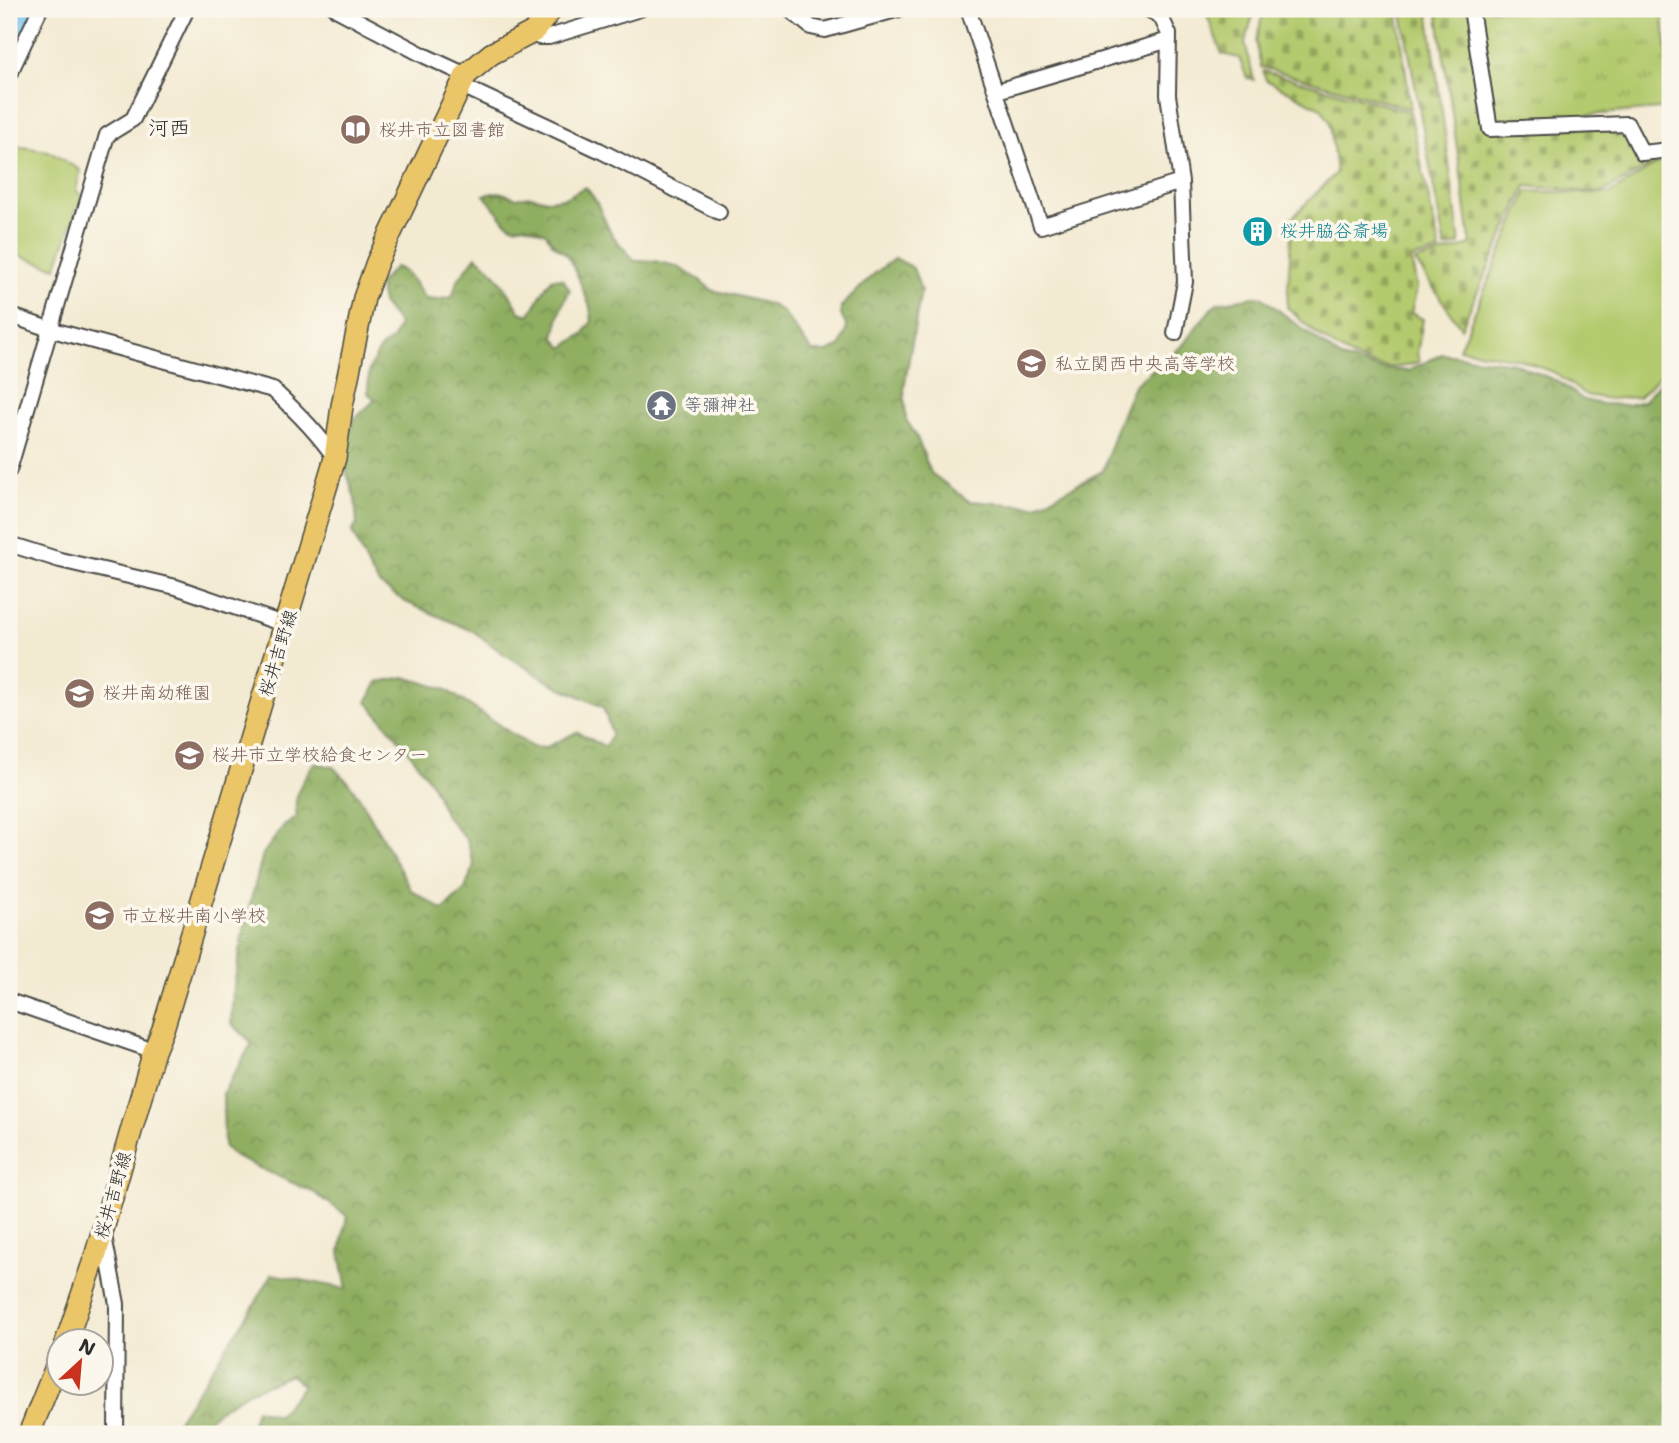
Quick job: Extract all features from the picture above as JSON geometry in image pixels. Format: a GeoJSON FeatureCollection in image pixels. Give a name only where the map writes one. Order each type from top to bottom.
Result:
{"type":"FeatureCollection","features":[{"type":"Feature","properties":{"kind":"main road","name":"桜井吉野線"},"geometry":{"type":"LineString","coordinates":[[70,1328],[95,1257],[154,1051],[163,1029],[335,458],[363,298],[377,262],[463,80],[491,54],[533,32],[552,9]]}},
{"type":"Feature","properties":{"kind":"main road"},"geometry":{"type":"LineString","coordinates":[[29,1434],[46,1392]]}},
{"type":"Feature","properties":{"kind":"street"},"geometry":{"type":"LineString","coordinates":[[9,75],[40,9]]}},
{"type":"Feature","properties":{"kind":"street"},"geometry":{"type":"LineString","coordinates":[[9,470],[107,135],[132,119],[187,9]]}},
{"type":"Feature","properties":{"kind":"street"},"geometry":{"type":"LineString","coordinates":[[336,9],[356,14],[463,80],[719,212]]}},
{"type":"Feature","properties":{"kind":"street"},"geometry":{"type":"LineString","coordinates":[[533,32],[539,37],[549,37],[640,9]]}},
{"type":"Feature","properties":{"kind":"street"},"geometry":{"type":"LineString","coordinates":[[789,9],[811,27],[825,30],[899,9]]}},
{"type":"Feature","properties":{"kind":"street"},"geometry":{"type":"LineString","coordinates":[[968,9],[1041,226],[1181,182]]}},
{"type":"Feature","properties":{"kind":"street"},"geometry":{"type":"LineString","coordinates":[[1148,9],[1161,17],[1169,34],[1168,95],[1181,182],[1185,282],[1175,333]]}},
{"type":"Feature","properties":{"kind":"street"},"geometry":{"type":"LineString","coordinates":[[1471,9],[1490,129],[1627,124],[1642,153],[1670,150]]}},
{"type":"Feature","properties":{"kind":"street"},"geometry":{"type":"LineString","coordinates":[[997,91],[1169,40]]}},
{"type":"Feature","properties":{"kind":"street"},"geometry":{"type":"LineString","coordinates":[[9,315],[50,329],[273,390],[295,410],[335,458]]}},
{"type":"Feature","properties":{"kind":"street"},"geometry":{"type":"LineString","coordinates":[[9,544],[176,587],[286,625]]}},
{"type":"Feature","properties":{"kind":"street"},"geometry":{"type":"LineString","coordinates":[[9,1001],[154,1051]]}},
{"type":"Feature","properties":{"kind":"street"},"geometry":{"type":"LineString","coordinates":[[103,1228],[117,1304],[116,1434]]}},
{"type":"Feature","properties":{"kind":"green space"},"geometry":{"type":"Polygon","coordinates":[[[1203,9],[1255,9],[1245,42],[1254,80],[1247,78],[1239,58],[1222,54],[1203,9]]]}},
{"type":"Feature","properties":{"kind":"green space"},"geometry":{"type":"Polygon","coordinates":[[[1264,9],[1397,9],[1411,109],[1261,67],[1256,41],[1264,9]]]}},
{"type":"Feature","properties":{"kind":"green space"},"geometry":{"type":"Polygon","coordinates":[[[1401,9],[1428,9],[1460,244],[1445,248],[1401,9]]]}},
{"type":"Feature","properties":{"kind":"green space"},"geometry":{"type":"Polygon","coordinates":[[[1437,9],[1473,9],[1499,131],[1618,126],[1655,163],[1601,193],[1526,186],[1461,328],[1415,261],[1471,245],[1437,9]]]}},
{"type":"Feature","properties":{"kind":"green space"},"geometry":{"type":"Polygon","coordinates":[[[1477,9],[1662,9],[1670,79],[1670,108],[1496,123],[1477,9]]]}},
{"type":"Feature","properties":{"kind":"green space"},"geometry":{"type":"Polygon","coordinates":[[[1263,71],[1410,112],[1440,251],[1411,259],[1417,288],[1411,313],[1423,319],[1417,354],[1420,361],[1402,366],[1365,362],[1330,344],[1287,307],[1292,218],[1336,173],[1330,122],[1321,108],[1266,80],[1263,71]]]}},
{"type":"Feature","properties":{"kind":"green space"},"geometry":{"type":"Polygon","coordinates":[[[9,145],[48,151],[80,170],[76,191],[82,195],[56,268],[9,252],[9,145]]]}},
{"type":"Feature","properties":{"kind":"green space"},"geometry":{"type":"Polygon","coordinates":[[[1670,162],[1670,337],[1664,371],[1639,397],[1609,399],[1586,395],[1553,372],[1519,359],[1459,349],[1527,191],[1609,194],[1658,163],[1670,162]]]}},
{"type":"Feature","properties":{"kind":"green space"},"geometry":{"type":"Polygon","coordinates":[[[585,187],[596,202],[612,235],[635,261],[654,261],[676,266],[712,290],[769,304],[782,311],[813,352],[827,352],[841,346],[847,327],[841,315],[841,307],[874,274],[895,258],[913,268],[921,290],[904,388],[906,420],[916,435],[931,473],[969,501],[1036,506],[1103,471],[1115,431],[1134,385],[1183,345],[1217,303],[1260,296],[1341,358],[1377,368],[1408,371],[1442,354],[1514,363],[1557,381],[1584,400],[1602,404],[1627,405],[1644,401],[1670,370],[1670,1434],[263,1434],[252,1423],[256,1409],[278,1415],[303,1386],[291,1375],[248,1392],[222,1408],[190,1434],[169,1434],[272,1274],[347,1289],[340,1252],[347,1216],[315,1193],[235,1157],[224,1147],[223,1093],[252,1043],[231,1023],[233,992],[244,927],[263,854],[285,824],[297,818],[297,796],[314,763],[333,767],[348,782],[363,803],[411,890],[443,910],[465,889],[474,865],[467,840],[446,816],[432,784],[404,745],[367,702],[378,682],[405,677],[445,689],[532,747],[545,748],[577,732],[605,747],[612,734],[603,707],[551,683],[473,631],[406,602],[380,585],[352,532],[357,524],[355,499],[342,458],[354,419],[375,400],[368,393],[369,369],[381,348],[393,339],[399,324],[382,303],[379,284],[395,267],[410,277],[426,299],[436,300],[452,297],[458,280],[476,256],[495,274],[520,312],[529,315],[553,278],[563,279],[570,290],[561,308],[554,337],[563,348],[584,333],[592,321],[590,307],[566,254],[552,243],[546,233],[525,225],[514,227],[505,221],[484,195],[499,192],[517,198],[531,196],[547,200],[565,198],[585,187]]]}},
{"type":"Feature","properties":{"kind":"waterway"},"geometry":{"type":"LineString","coordinates":[[9,39],[28,9]]}},
{"type":"Feature","properties":{"kind":"place","name":"桜井市立図書館"},"geometry":{"type":"Point","coordinates":[356,130]}},
{"type":"Feature","properties":{"kind":"place","name":"桜井脇谷斎場"},"geometry":{"type":"Point","coordinates":[1257,231]}},
{"type":"Feature","properties":{"kind":"place","name":"私立関西中央高等学校"},"geometry":{"type":"Point","coordinates":[1032,364]}},
{"type":"Feature","properties":{"kind":"place","name":"等彌神社"},"geometry":{"type":"Point","coordinates":[661,405]}},
{"type":"Feature","properties":{"kind":"place","name":"桜井南幼稚園"},"geometry":{"type":"Point","coordinates":[80,693]}},
{"type":"Feature","properties":{"kind":"place","name":"桜井市立学校給食センター"},"geometry":{"type":"Point","coordinates":[189,755]}},
{"type":"Feature","properties":{"kind":"place","name":"市立桜井南小学校"},"geometry":{"type":"Point","coordinates":[99,916]}},
{"type":"Feature","properties":{"kind":"district","name":"河西"},"geometry":{"type":"Point","coordinates":[169,128]}}]}
